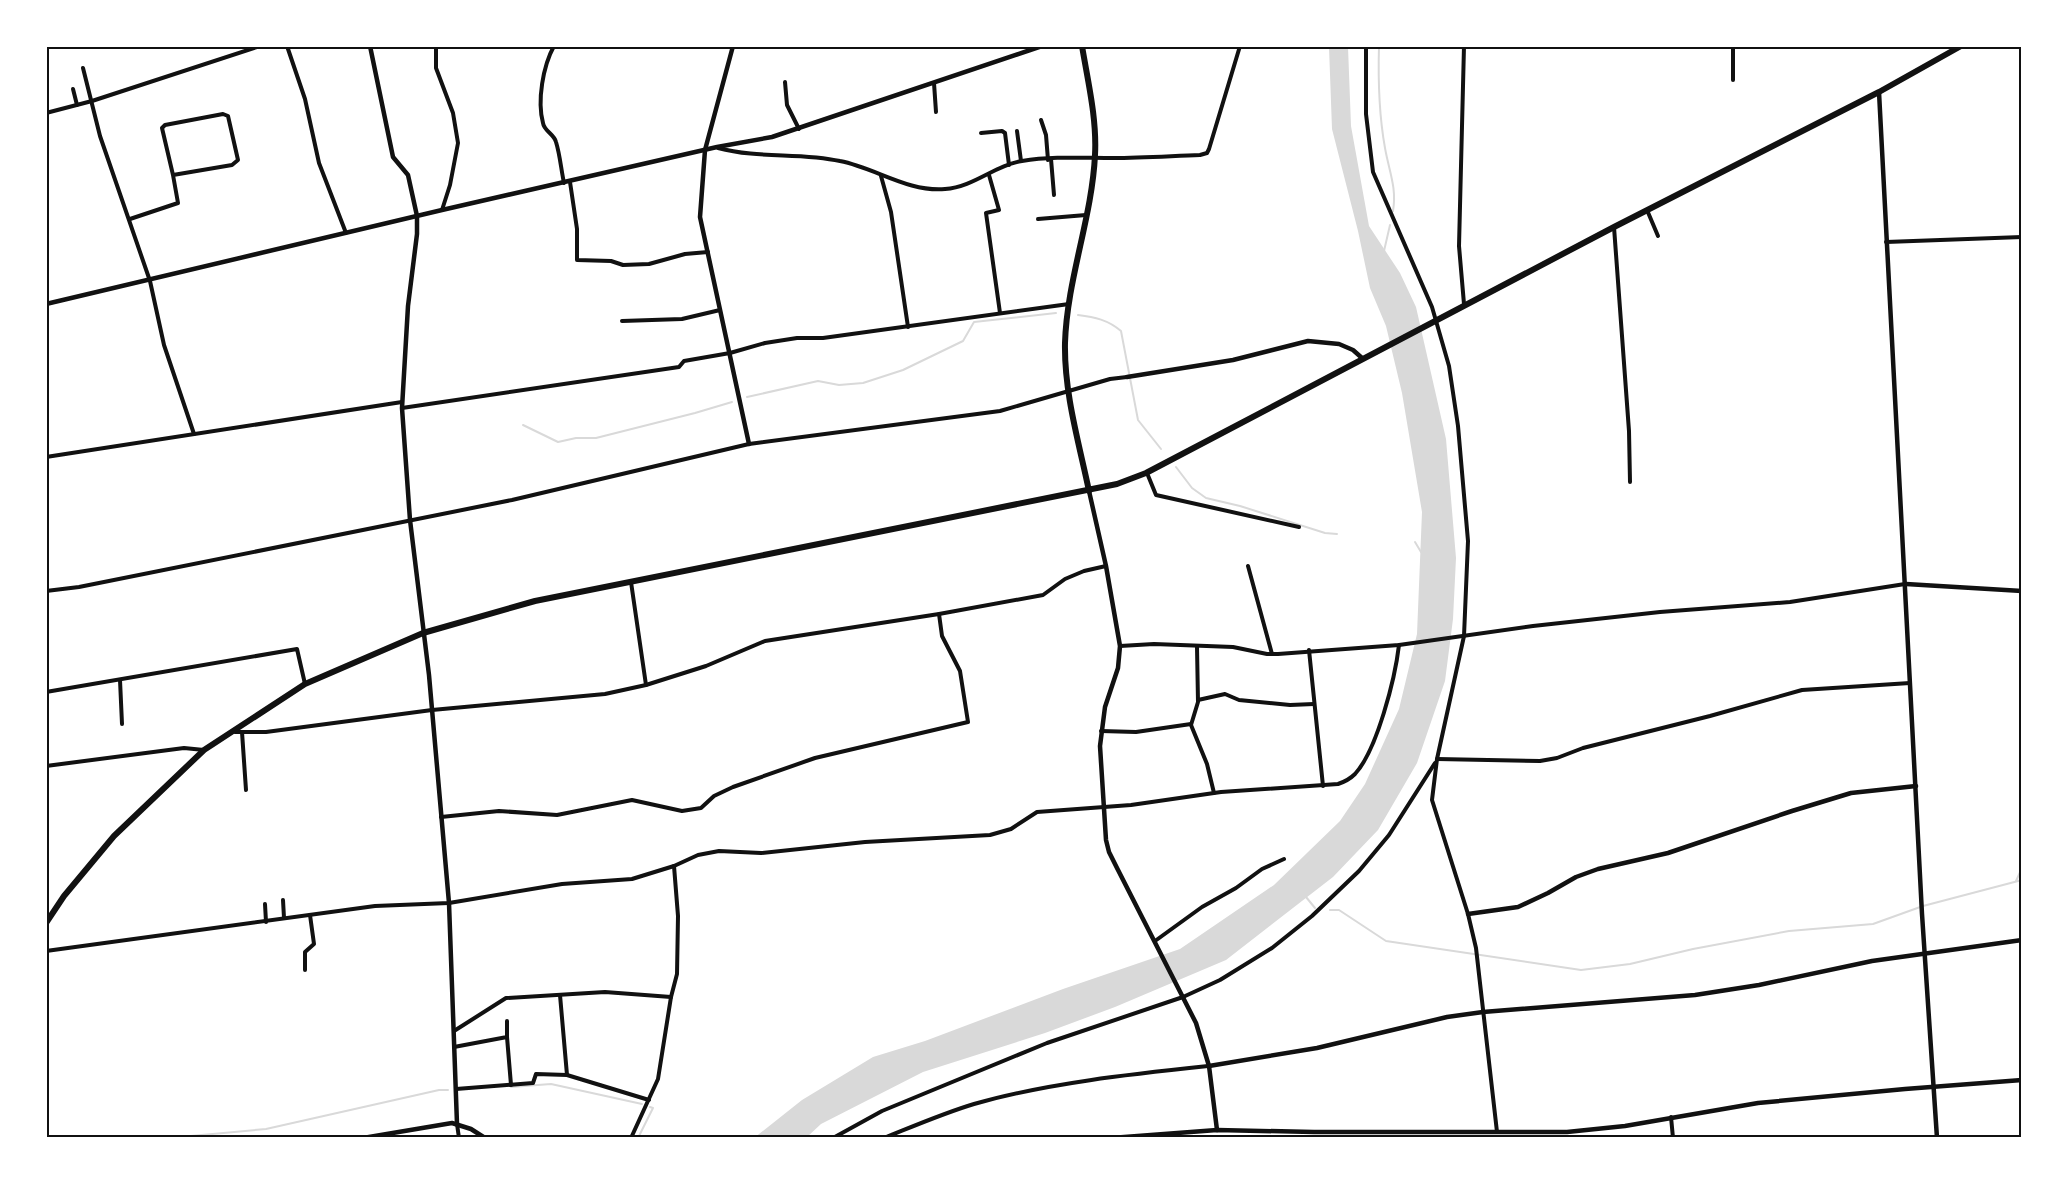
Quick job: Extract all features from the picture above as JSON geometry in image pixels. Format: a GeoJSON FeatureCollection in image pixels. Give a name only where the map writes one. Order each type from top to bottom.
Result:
{"type":"FeatureCollection","features":[{"type":"Feature","properties":{"kind":"main road"},"geometry":{"type":"LineString","coordinates":[[1082,46],[1095,129],[1095,157],[1069,304],[1065,346],[1068,391],[1089,491]]}},
{"type":"Feature","properties":{"kind":"main road"},"geometry":{"type":"LineString","coordinates":[[46,923],[64,896],[114,836],[204,750],[305,684],[423,633],[535,601],[1117,484],[1146,472],[1614,226],[1879,92],[1961,46]]}},
{"type":"Feature","properties":{"kind":"street"},"geometry":{"type":"LineString","coordinates":[[46,113],[92,101],[260,46]]}},
{"type":"Feature","properties":{"kind":"street"},"geometry":{"type":"LineString","coordinates":[[287,46],[305,99],[319,164],[346,233]]}},
{"type":"Feature","properties":{"kind":"street"},"geometry":{"type":"LineString","coordinates":[[370,46],[393,157],[408,175],[417,216],[404,352],[402,405],[410,520],[432,711],[449,903],[459,1137]]}},
{"type":"Feature","properties":{"kind":"street"},"geometry":{"type":"LineString","coordinates":[[436,46],[436,68],[453,113],[458,143],[450,185],[442,210]]}},
{"type":"Feature","properties":{"kind":"street"},"geometry":{"type":"LineString","coordinates":[[555,46],[549,56],[542,80],[541,112],[543,126],[555,139],[567,183],[577,229],[577,260],[611,261],[623,265],[649,264],[685,254],[708,252]]}},
{"type":"Feature","properties":{"kind":"street"},"geometry":{"type":"LineString","coordinates":[[734,46],[705,150],[700,217],[749,444]]}},
{"type":"Feature","properties":{"kind":"street"},"geometry":{"type":"LineString","coordinates":[[46,304],[442,210],[717,147],[772,137],[1042,46]]}},
{"type":"Feature","properties":{"kind":"street"},"geometry":{"type":"LineString","coordinates":[[717,147],[740,154],[843,161],[919,188],[946,189],[972,184],[1021,161],[1067,157],[1207,153],[1240,46]]}},
{"type":"Feature","properties":{"kind":"street"},"geometry":{"type":"LineString","coordinates":[[1366,46],[1366,114],[1373,172],[1432,307],[1449,366],[1464,478],[1468,541],[1462,637],[1437,759],[1432,800],[1468,914],[1476,948],[1497,1132]]}},
{"type":"Feature","properties":{"kind":"street"},"geometry":{"type":"LineString","coordinates":[[1464,46],[1460,246],[1464,304]]}},
{"type":"Feature","properties":{"kind":"street"},"geometry":{"type":"LineString","coordinates":[[1733,46],[1733,80]]}},
{"type":"Feature","properties":{"kind":"street"},"geometry":{"type":"LineString","coordinates":[[83,68],[100,136],[150,280],[164,345],[194,434]]}},
{"type":"Feature","properties":{"kind":"street"},"geometry":{"type":"LineString","coordinates":[[785,82],[787,105],[799,129]]}},
{"type":"Feature","properties":{"kind":"street"},"geometry":{"type":"LineString","coordinates":[[934,83],[936,112]]}},
{"type":"Feature","properties":{"kind":"street"},"geometry":{"type":"LineString","coordinates":[[74,89],[77,105]]}},
{"type":"Feature","properties":{"kind":"street"},"geometry":{"type":"LineString","coordinates":[[1879,92],[1921,901],[1937,1137]]}},
{"type":"Feature","properties":{"kind":"street"},"geometry":{"type":"LineString","coordinates":[[130,219],[178,203],[162,128],[165,125],[223,114],[228,116],[238,160],[232,165],[173,175]]}},
{"type":"Feature","properties":{"kind":"street"},"geometry":{"type":"LineString","coordinates":[[1041,120],[1045,131],[1054,195]]}},
{"type":"Feature","properties":{"kind":"street"},"geometry":{"type":"LineString","coordinates":[[981,132],[1002,130],[1005,133],[1009,165]]}},
{"type":"Feature","properties":{"kind":"street"},"geometry":{"type":"LineString","coordinates":[[1017,131],[1021,161]]}},
{"type":"Feature","properties":{"kind":"street"},"geometry":{"type":"LineString","coordinates":[[989,175],[999,210],[986,213],[1000,313]]}},
{"type":"Feature","properties":{"kind":"street"},"geometry":{"type":"LineString","coordinates":[[881,176],[891,212],[908,327]]}},
{"type":"Feature","properties":{"kind":"street"},"geometry":{"type":"LineString","coordinates":[[1647,210],[1658,236]]}},
{"type":"Feature","properties":{"kind":"street"},"geometry":{"type":"LineString","coordinates":[[1038,219],[1086,215]]}},
{"type":"Feature","properties":{"kind":"street"},"geometry":{"type":"LineString","coordinates":[[1614,226],[1629,431],[1630,482]]}},
{"type":"Feature","properties":{"kind":"street"},"geometry":{"type":"LineString","coordinates":[[1886,242],[2022,237]]}},
{"type":"Feature","properties":{"kind":"street"},"geometry":{"type":"LineString","coordinates":[[46,457],[194,434],[679,367],[684,361],[797,338],[823,338],[1069,304]]}},
{"type":"Feature","properties":{"kind":"street"},"geometry":{"type":"LineString","coordinates":[[622,321],[682,319],[720,310]]}},
{"type":"Feature","properties":{"kind":"street"},"geometry":{"type":"LineString","coordinates":[[46,591],[99,584],[512,500],[749,444],[1000,411],[1110,379],[1233,360],[1308,341],[1339,344],[1353,350],[1362,358]]}},
{"type":"Feature","properties":{"kind":"street"},"geometry":{"type":"LineString","coordinates":[[1146,472],[1156,495],[1299,528]]}},
{"type":"Feature","properties":{"kind":"street"},"geometry":{"type":"LineString","coordinates":[[1089,491],[1106,566],[1120,646],[1118,668],[1100,730],[1106,840],[1109,852],[1196,1023],[1209,1066],[1215,1130],[1213,1137]]}},
{"type":"Feature","properties":{"kind":"street"},"geometry":{"type":"LineString","coordinates":[[232,732],[266,732],[432,711],[605,694],[646,685],[706,666],[765,641],[1043,595],[1065,579],[1084,571],[1106,566]]}},
{"type":"Feature","properties":{"kind":"street"},"geometry":{"type":"LineString","coordinates":[[1248,566],[1272,654]]}},
{"type":"Feature","properties":{"kind":"street"},"geometry":{"type":"LineString","coordinates":[[631,582],[646,685]]}},
{"type":"Feature","properties":{"kind":"street"},"geometry":{"type":"LineString","coordinates":[[1120,646],[1154,644],[1233,647],[1272,654],[1399,645],[1660,612],[1816,599],[1906,584],[2022,591]]}},
{"type":"Feature","properties":{"kind":"street"},"geometry":{"type":"LineString","coordinates":[[441,817],[499,811],[557,815],[632,800],[682,812],[701,808],[714,796],[733,787],[815,758],[968,722],[960,671],[942,636],[939,614]]}},
{"type":"Feature","properties":{"kind":"street"},"geometry":{"type":"LineString","coordinates":[[46,951],[375,906],[449,903],[562,884],[632,879],[674,866],[698,855],[719,851],[761,854],[865,842],[990,835],[1011,829],[1037,812],[1105,808],[1170,801],[1214,793],[1323,786],[1346,781],[1356,772],[1367,753],[1384,712],[1396,672],[1399,645]]}},
{"type":"Feature","properties":{"kind":"street"},"geometry":{"type":"LineString","coordinates":[[1197,647],[1198,700],[1191,724],[1208,764],[1214,793]]}},
{"type":"Feature","properties":{"kind":"street"},"geometry":{"type":"LineString","coordinates":[[46,692],[297,649],[305,684]]}},
{"type":"Feature","properties":{"kind":"street"},"geometry":{"type":"LineString","coordinates":[[1309,650],[1323,786]]}},
{"type":"Feature","properties":{"kind":"street"},"geometry":{"type":"LineString","coordinates":[[120,680],[122,724]]}},
{"type":"Feature","properties":{"kind":"street"},"geometry":{"type":"LineString","coordinates":[[1437,759],[1540,760],[1557,758],[1583,748],[1802,690],[1910,683]]}},
{"type":"Feature","properties":{"kind":"street"},"geometry":{"type":"LineString","coordinates":[[1198,700],[1225,694],[1239,700],[1290,705],[1314,704]]}},
{"type":"Feature","properties":{"kind":"street"},"geometry":{"type":"LineString","coordinates":[[1100,730],[1136,732],[1191,724]]}},
{"type":"Feature","properties":{"kind":"street"},"geometry":{"type":"LineString","coordinates":[[242,732],[246,790]]}},
{"type":"Feature","properties":{"kind":"street"},"geometry":{"type":"LineString","coordinates":[[46,766],[184,748],[204,750]]}},
{"type":"Feature","properties":{"kind":"street"},"geometry":{"type":"LineString","coordinates":[[833,1137],[882,1111],[1047,1043],[1183,998],[1220,980],[1272,948],[1312,916],[1359,871],[1389,835],[1437,759]]}},
{"type":"Feature","properties":{"kind":"street"},"geometry":{"type":"LineString","coordinates":[[1468,914],[1518,907],[1576,877],[1598,869],[1668,853],[1851,793],[1916,786]]}},
{"type":"Feature","properties":{"kind":"street"},"geometry":{"type":"LineString","coordinates":[[1156,943],[1202,907],[1236,888],[1262,869],[1284,859]]}},
{"type":"Feature","properties":{"kind":"street"},"geometry":{"type":"LineString","coordinates":[[631,1137],[658,1079],[671,997],[677,974],[678,916],[674,866]]}},
{"type":"Feature","properties":{"kind":"street"},"geometry":{"type":"LineString","coordinates":[[283,900],[284,918]]}},
{"type":"Feature","properties":{"kind":"street"},"geometry":{"type":"LineString","coordinates":[[265,904],[266,922]]}},
{"type":"Feature","properties":{"kind":"street"},"geometry":{"type":"LineString","coordinates":[[305,970],[305,952],[314,944],[310,915]]}},
{"type":"Feature","properties":{"kind":"street"},"geometry":{"type":"LineString","coordinates":[[884,1137],[973,1104],[1016,1094],[1317,1048],[1425,1022],[1483,1012],[1695,995],[1759,985],[1872,961],[2022,940]]}},
{"type":"Feature","properties":{"kind":"street"},"geometry":{"type":"LineString","coordinates":[[454,1031],[506,998],[604,992],[671,997]]}},
{"type":"Feature","properties":{"kind":"street"},"geometry":{"type":"LineString","coordinates":[[560,995],[567,1075]]}},
{"type":"Feature","properties":{"kind":"street"},"geometry":{"type":"LineString","coordinates":[[507,1021],[511,1084]]}},
{"type":"Feature","properties":{"kind":"street"},"geometry":{"type":"LineString","coordinates":[[454,1047],[507,1036]]}},
{"type":"Feature","properties":{"kind":"street"},"geometry":{"type":"LineString","coordinates":[[456,1089],[533,1083],[536,1074],[567,1075],[649,1100]]}},
{"type":"Feature","properties":{"kind":"street"},"geometry":{"type":"LineString","coordinates":[[1111,1137],[1215,1130],[1583,1131],[1758,1103],[2022,1080]]}},
{"type":"Feature","properties":{"kind":"street"},"geometry":{"type":"LineString","coordinates":[[1671,1117],[1673,1137]]}},
{"type":"Feature","properties":{"kind":"street"},"geometry":{"type":"LineString","coordinates":[[363,1137],[447,1123],[457,1124],[484,1137]]}},
{"type":"Feature","properties":{"kind":"shaded area"},"geometry":{"type":"Polygon","coordinates":[[[1329,47],[1348,47],[1351,126],[1369,226],[1400,273],[1416,307],[1446,439],[1456,558],[1453,619],[1445,681],[1417,763],[1378,830],[1333,877],[1226,960],[1115,1007],[1045,1033],[923,1072],[821,1124],[807,1137],[754,1138],[802,1100],[873,1057],[925,1041],[1063,989],[1180,949],[1274,885],[1340,821],[1365,784],[1399,709],[1417,634],[1422,512],[1402,393],[1386,326],[1370,288],[1332,129],[1329,47]]]}},
{"type":"Feature","properties":{"kind":"waterway"},"geometry":{"type":"LineString","coordinates":[[1379,46],[1380,110],[1393,187],[1393,211]]}},
{"type":"Feature","properties":{"kind":"waterway"},"geometry":{"type":"LineString","coordinates":[[1384,251],[1390,225]]}},
{"type":"Feature","properties":{"kind":"waterway"},"geometry":{"type":"LineString","coordinates":[[747,397],[818,381],[839,385],[863,383],[903,370],[963,341],[974,322],[1056,313]]}},
{"type":"Feature","properties":{"kind":"waterway"},"geometry":{"type":"LineString","coordinates":[[1078,315],[1101,320],[1121,331],[1138,420],[1161,449]]}},
{"type":"Feature","properties":{"kind":"waterway"},"geometry":{"type":"LineString","coordinates":[[523,425],[558,442],[576,438],[596,438],[732,402]]}},
{"type":"Feature","properties":{"kind":"waterway"},"geometry":{"type":"LineString","coordinates":[[1176,467],[1192,488],[1206,498],[1240,506],[1325,533],[1337,534]]}},
{"type":"Feature","properties":{"kind":"waterway"},"geometry":{"type":"LineString","coordinates":[[1415,542],[1421,552]]}},
{"type":"Feature","properties":{"kind":"waterway"},"geometry":{"type":"LineString","coordinates":[[2016,881],[2022,868]]}},
{"type":"Feature","properties":{"kind":"waterway"},"geometry":{"type":"LineString","coordinates":[[1330,910],[1339,910],[1386,941],[1581,970],[1630,964],[1693,949],[1789,931],[1873,924],[1923,906],[2022,880]]}},
{"type":"Feature","properties":{"kind":"waterway"},"geometry":{"type":"LineString","coordinates":[[1306,897],[1315,908]]}},
{"type":"Feature","properties":{"kind":"waterway"},"geometry":{"type":"LineString","coordinates":[[511,1087],[551,1084],[642,1104]]}},
{"type":"Feature","properties":{"kind":"waterway"},"geometry":{"type":"LineString","coordinates":[[169,1138],[266,1129],[439,1090],[448,1090]]}},
{"type":"Feature","properties":{"kind":"waterway"},"geometry":{"type":"LineString","coordinates":[[638,1138],[653,1108],[650,1107]]}}]}
